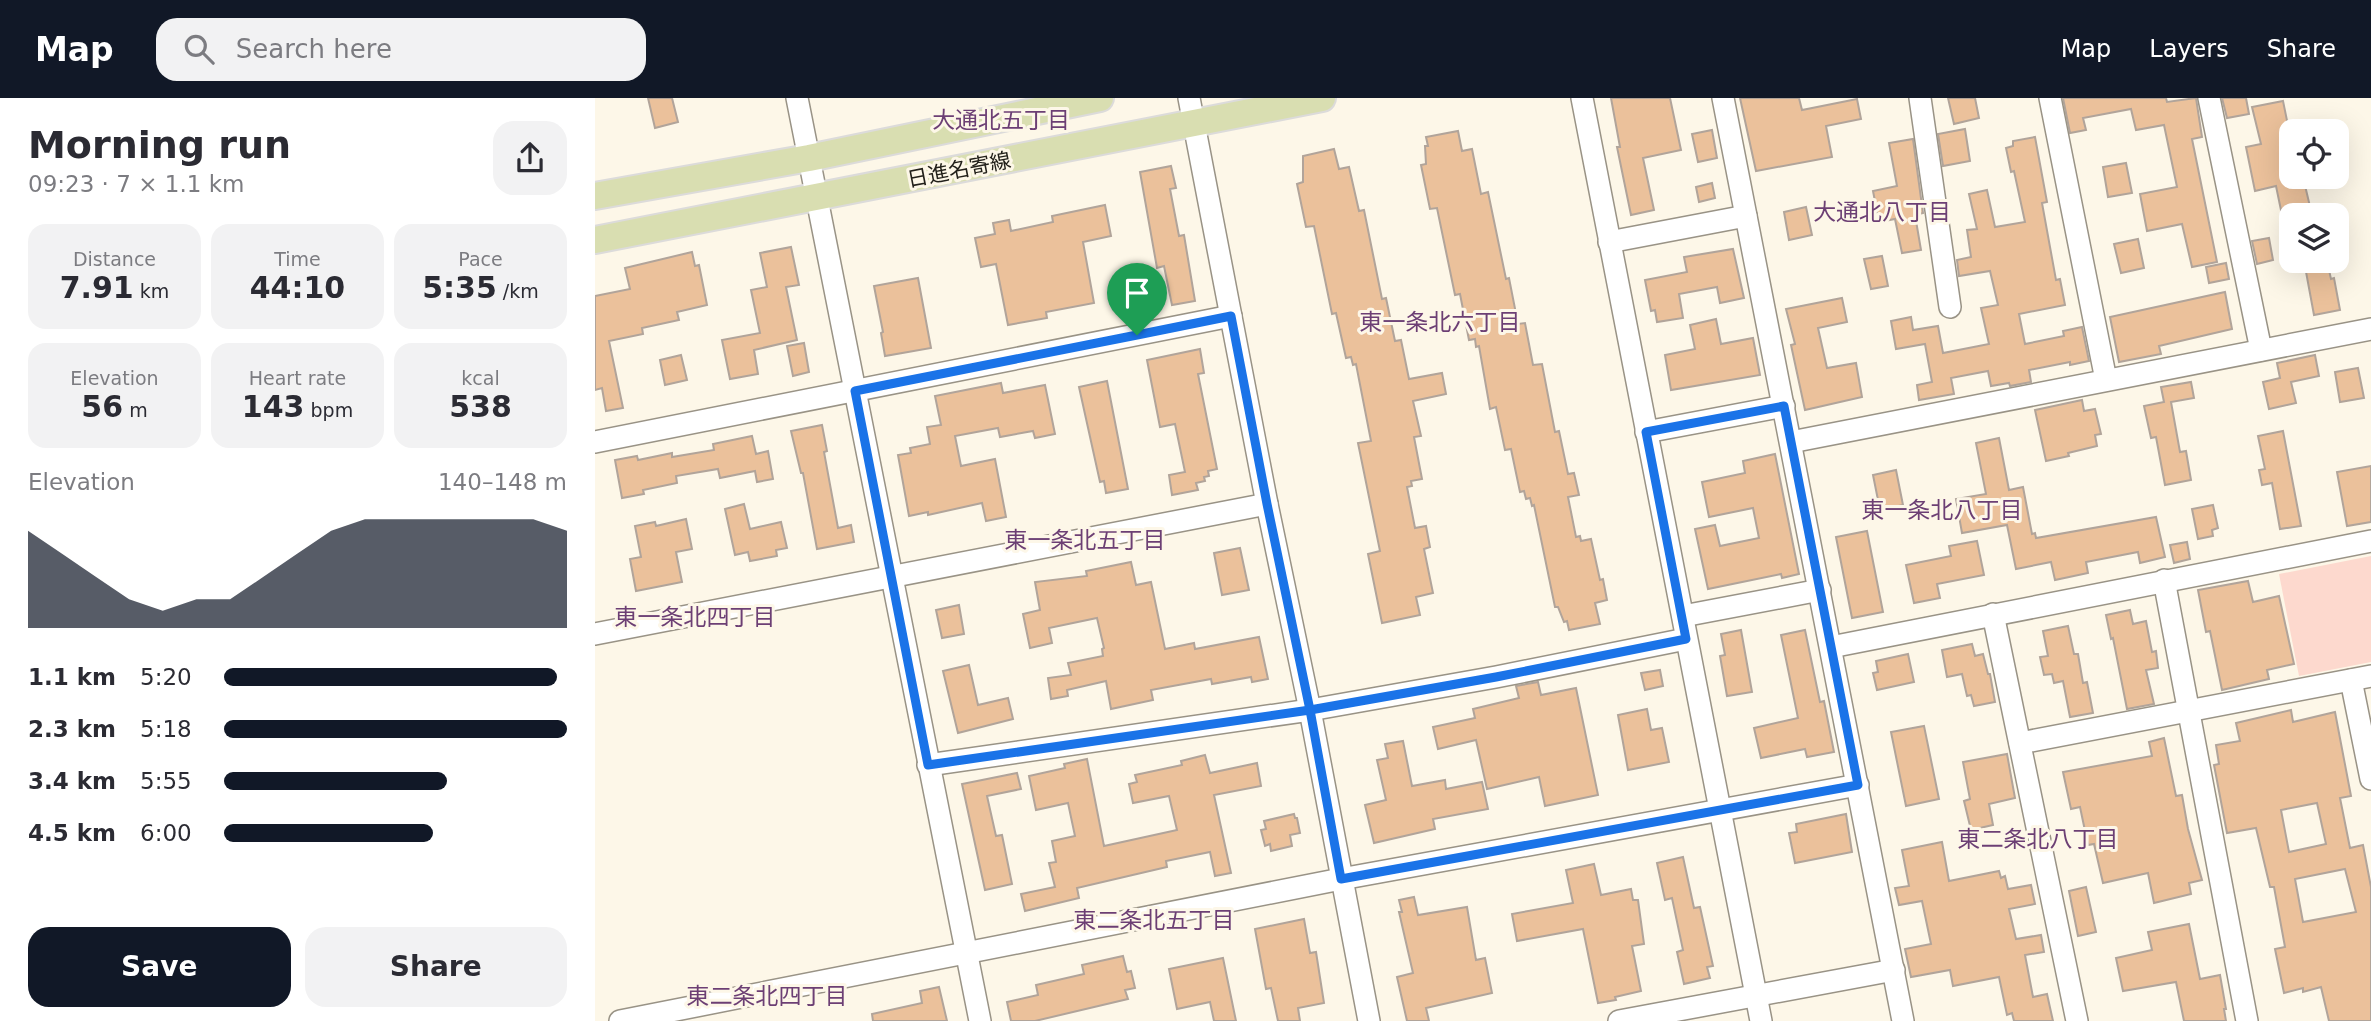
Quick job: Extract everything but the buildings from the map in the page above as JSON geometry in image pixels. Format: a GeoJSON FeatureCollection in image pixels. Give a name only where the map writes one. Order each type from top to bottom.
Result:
{"type":"FeatureCollection","features":[{"type":"Feature","properties":{"kind":"main road","name":"日進名寄線"},"geometry":{"type":"LineString","coordinates":[[595,196],[809,158],[1100,98]]}},
{"type":"Feature","properties":{"kind":"main road","name":"日進名寄線"},"geometry":{"type":"LineString","coordinates":[[595,240],[1322,98]]}},
{"type":"Feature","properties":{"kind":"street"},"geometry":{"type":"LineString","coordinates":[[797,98],[980,1021]]}},
{"type":"Feature","properties":{"kind":"street"},"geometry":{"type":"LineString","coordinates":[[1189,98],[1369,1021]]}},
{"type":"Feature","properties":{"kind":"street"},"geometry":{"type":"LineString","coordinates":[[1582,98],[1761,1021]]}},
{"type":"Feature","properties":{"kind":"street"},"geometry":{"type":"LineString","coordinates":[[1723,98],[1903,1021]]}},
{"type":"Feature","properties":{"kind":"street"},"geometry":{"type":"LineString","coordinates":[[1920,98],[1950,307]]}},
{"type":"Feature","properties":{"kind":"street"},"geometry":{"type":"LineString","coordinates":[[2050,98],[2106,380]]}},
{"type":"Feature","properties":{"kind":"street"},"geometry":{"type":"LineString","coordinates":[[2209,98],[2261,350]]}},
{"type":"Feature","properties":{"kind":"street"},"geometry":{"type":"LineString","coordinates":[[1609,242],[1746,216]]}},
{"type":"Feature","properties":{"kind":"street"},"geometry":{"type":"LineString","coordinates":[[595,442],[1231,316]]}},
{"type":"Feature","properties":{"kind":"street"},"geometry":{"type":"LineString","coordinates":[[1791,442],[2371,329]]}},
{"type":"Feature","properties":{"kind":"street"},"geometry":{"type":"LineString","coordinates":[[1646,432],[1784,406]]}},
{"type":"Feature","properties":{"kind":"street"},"geometry":{"type":"LineString","coordinates":[[595,634],[1267,504]]}},
{"type":"Feature","properties":{"kind":"street"},"geometry":{"type":"LineString","coordinates":[[1831,647],[2371,541]]}},
{"type":"Feature","properties":{"kind":"street"},"geometry":{"type":"LineString","coordinates":[[2164,580],[2247,1021]]}},
{"type":"Feature","properties":{"kind":"street"},"geometry":{"type":"LineString","coordinates":[[1683,616],[1820,590]]}},
{"type":"Feature","properties":{"kind":"street"},"geometry":{"type":"LineString","coordinates":[[1993,614],[2077,1021]]}},
{"type":"Feature","properties":{"kind":"street"},"geometry":{"type":"LineString","coordinates":[[928,765],[1310,710],[1686,639]]}},
{"type":"Feature","properties":{"kind":"street"},"geometry":{"type":"LineString","coordinates":[[2020,743],[2361,678],[2371,779]]}},
{"type":"Feature","properties":{"kind":"street"},"geometry":{"type":"LineString","coordinates":[[620,1021],[1341,879],[1858,785]]}},
{"type":"Feature","properties":{"kind":"street"},"geometry":{"type":"LineString","coordinates":[[1619,1021],[1894,970]]}},
{"type":"Feature","properties":{"kind":"shaded area"},"geometry":{"type":"Polygon","coordinates":[[[2371,556],[2371,662],[2299,676],[2279,574],[2371,556]]]}},
{"type":"Feature","properties":{"kind":"district","name":"大通北五丁目"},"geometry":{"type":"Point","coordinates":[1001,120]}},
{"type":"Feature","properties":{"kind":"district","name":"大通北八丁目"},"geometry":{"type":"Point","coordinates":[1882,212]}},
{"type":"Feature","properties":{"kind":"district","name":"東一条北六丁目"},"geometry":{"type":"Point","coordinates":[1440,322]}},
{"type":"Feature","properties":{"kind":"district","name":"東一条北八丁目"},"geometry":{"type":"Point","coordinates":[1942,510]}},
{"type":"Feature","properties":{"kind":"district","name":"東一条北五丁目"},"geometry":{"type":"Point","coordinates":[1085,540]}},
{"type":"Feature","properties":{"kind":"district","name":"東一条北四丁目"},"geometry":{"type":"Point","coordinates":[695,617]}},
{"type":"Feature","properties":{"kind":"district","name":"東二条北八丁目"},"geometry":{"type":"Point","coordinates":[2038,839]}},
{"type":"Feature","properties":{"kind":"district","name":"東二条北五丁目"},"geometry":{"type":"Point","coordinates":[1154,920]}},
{"type":"Feature","properties":{"kind":"district","name":"東二条北四丁目"},"geometry":{"type":"Point","coordinates":[767,996]}},
{"type":"Feature","properties":{"kind":"route"},"geometry":{"type":"LineString","coordinates":[[1137,335],[855,391],[928,765],[1310,710],[1341,879],[1858,785],[1784,406],[1646,432],[1686,639],[1310,710],[1231,316],[1137,335]]}}]}
